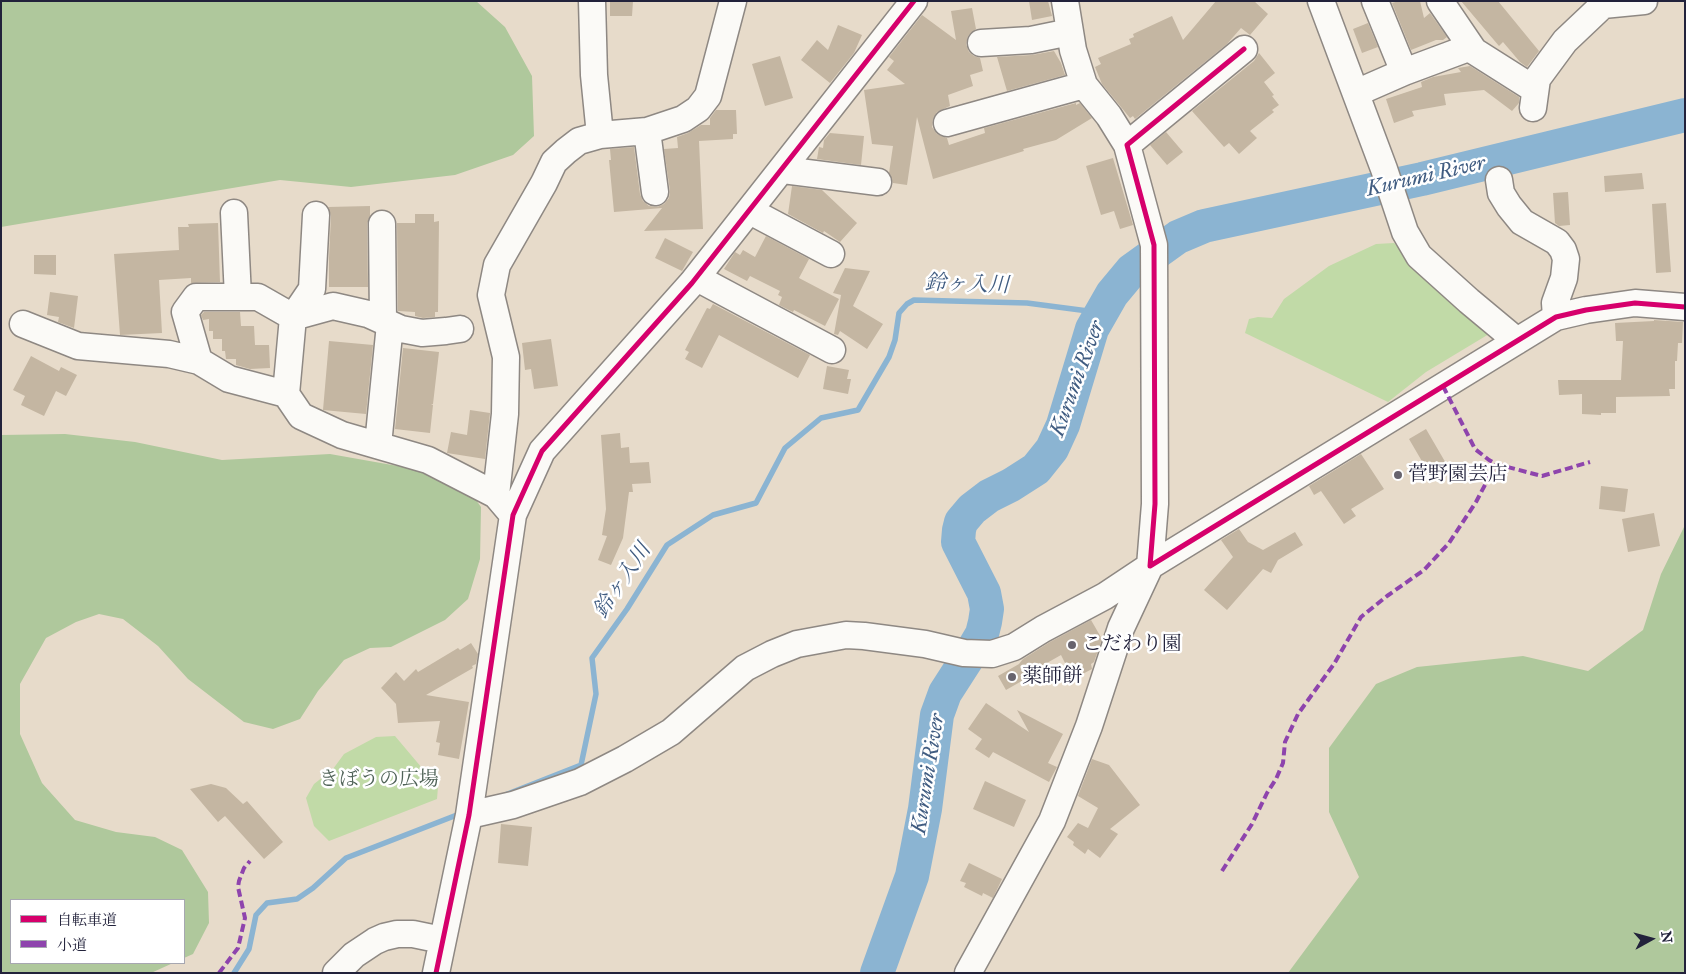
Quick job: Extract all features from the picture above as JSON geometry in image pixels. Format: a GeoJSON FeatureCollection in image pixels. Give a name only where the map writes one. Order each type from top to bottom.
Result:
{"type":"FeatureCollection","features":[{"type":"Feature","properties":{"kind":"street"},"geometry":{"type":"LineString","coordinates":[[592,1],[594,75],[600,135]]}},
{"type":"Feature","properties":{"kind":"street"},"geometry":{"type":"LineString","coordinates":[[496,495],[505,414],[506,358],[492,295],[497,265],[554,162],[579,141],[600,135],[646,131],[683,119],[698,109],[708,96],[733,1]]}},
{"type":"Feature","properties":{"kind":"street"},"geometry":{"type":"LineString","coordinates":[[436,973],[469,815],[493,640],[513,515],[542,451],[696,278],[783,170],[914,1]]}},
{"type":"Feature","properties":{"kind":"street"},"geometry":{"type":"LineString","coordinates":[[968,973],[1052,821],[1089,726],[1121,628],[1150,566],[1155,504],[1154,245],[1127,145],[1109,116],[1084,85],[1073,50],[1065,1]]}},
{"type":"Feature","properties":{"kind":"street"},"geometry":{"type":"LineString","coordinates":[[1321,1],[1384,169],[1405,232],[1419,256],[1517,341]]}},
{"type":"Feature","properties":{"kind":"street"},"geometry":{"type":"LineString","coordinates":[[1375,1],[1404,72]]}},
{"type":"Feature","properties":{"kind":"street"},"geometry":{"type":"LineString","coordinates":[[1440,1],[1474,51],[1534,98],[1536,79],[1565,41],[1602,3],[1644,1]]}},
{"type":"Feature","properties":{"kind":"street"},"geometry":{"type":"LineString","coordinates":[[981,43],[1031,40],[1070,32]]}},
{"type":"Feature","properties":{"kind":"street"},"geometry":{"type":"LineString","coordinates":[[1356,93],[1404,72],[1471,47]]}},
{"type":"Feature","properties":{"kind":"street"},"geometry":{"type":"LineString","coordinates":[[1127,145],[1244,49]]}},
{"type":"Feature","properties":{"kind":"street"},"geometry":{"type":"LineString","coordinates":[[947,123],[1084,85]]}},
{"type":"Feature","properties":{"kind":"street"},"geometry":{"type":"LineString","coordinates":[[646,131],[655,192]]}},
{"type":"Feature","properties":{"kind":"street"},"geometry":{"type":"LineString","coordinates":[[783,170],[878,182]]}},
{"type":"Feature","properties":{"kind":"street"},"geometry":{"type":"LineString","coordinates":[[1499,180],[1502,194],[1522,222],[1556,242],[1563,250],[1566,259],[1564,278],[1555,304],[1556,317]]}},
{"type":"Feature","properties":{"kind":"street"},"geometry":{"type":"LineString","coordinates":[[750,211],[831,254]]}},
{"type":"Feature","properties":{"kind":"street"},"geometry":{"type":"LineString","coordinates":[[234,213],[238,297]]}},
{"type":"Feature","properties":{"kind":"street"},"geometry":{"type":"LineString","coordinates":[[316,214],[312,289],[293,317],[286,394],[301,416],[342,435],[428,460],[496,495],[513,515]]}},
{"type":"Feature","properties":{"kind":"street"},"geometry":{"type":"LineString","coordinates":[[378,445],[386,322],[382,224]]}},
{"type":"Feature","properties":{"kind":"street"},"geometry":{"type":"LineString","coordinates":[[696,278],[832,350]]}},
{"type":"Feature","properties":{"kind":"street"},"geometry":{"type":"LineString","coordinates":[[198,361],[186,312],[196,297],[258,297],[293,317],[333,306],[368,314],[401,329],[422,332],[460,329]]}},
{"type":"Feature","properties":{"kind":"street"},"geometry":{"type":"LineString","coordinates":[[469,815],[512,805],[580,782],[625,759],[672,732],[745,668],[797,644],[846,635],[925,644],[964,653],[992,654],[1014,647],[1043,629],[1105,596],[1150,566],[1556,317],[1586,310],[1635,303],[1685,307]]}},
{"type":"Feature","properties":{"kind":"street"},"geometry":{"type":"LineString","coordinates":[[23,324],[78,346],[169,354],[198,361],[230,379],[286,394]]}},
{"type":"Feature","properties":{"kind":"street"},"geometry":{"type":"LineString","coordinates":[[336,973],[354,955],[384,937],[397,934],[413,934],[442,940]]}},
{"type":"Feature","properties":{"kind":"green space"},"geometry":{"type":"Polygon","coordinates":[[[1,1],[476,1],[505,27],[532,76],[534,136],[513,155],[455,175],[351,187],[280,180],[1,227],[1,1]]]}},
{"type":"Feature","properties":{"kind":"green space"},"geometry":{"type":"Polygon","coordinates":[[[1394,243],[1489,334],[1426,372],[1388,402],[1245,333],[1249,319],[1258,317],[1272,318],[1284,299],[1329,266],[1376,244],[1394,243]]]}},
{"type":"Feature","properties":{"kind":"green space"},"geometry":{"type":"Polygon","coordinates":[[[65,434],[135,442],[222,460],[330,454],[409,468],[469,490],[481,507],[480,559],[468,599],[445,620],[391,647],[370,648],[344,660],[318,691],[300,719],[273,729],[244,722],[188,679],[158,646],[123,619],[99,614],[76,622],[46,638],[20,684],[20,734],[42,783],[75,820],[116,832],[155,837],[182,850],[208,892],[209,923],[193,954],[185,958],[185,899],[10,899],[10,964],[171,964],[151,973],[1,973],[1,435],[65,434]]]}},
{"type":"Feature","properties":{"kind":"green space"},"geometry":{"type":"Polygon","coordinates":[[[1685,525],[1685,973],[1288,973],[1359,877],[1329,812],[1329,748],[1376,684],[1417,667],[1523,656],[1588,671],[1643,630],[1661,574],[1685,525]]]}},
{"type":"Feature","properties":{"kind":"green space","name":"きぼうの広場"},"geometry":{"type":"Polygon","coordinates":[[[395,736],[438,787],[437,799],[329,841],[314,826],[306,798],[314,784],[333,769],[344,754],[376,737],[395,736]]]}},
{"type":"Feature","properties":{"kind":"building"},"geometry":{"type":"Polygon","coordinates":[[[610,1],[633,1],[632,16],[610,16],[610,1]]]}},
{"type":"Feature","properties":{"kind":"building"},"geometry":{"type":"Polygon","coordinates":[[[1029,1],[1048,1],[1052,16],[1032,20],[1029,1]]]}},
{"type":"Feature","properties":{"kind":"building"},"geometry":{"type":"Polygon","coordinates":[[[1216,1],[1254,1],[1268,14],[1250,35],[1241,28],[1227,44],[1135,119],[1133,116],[1130,118],[1102,84],[1095,67],[1101,64],[1098,58],[1131,44],[1129,39],[1134,37],[1133,34],[1172,16],[1183,40],[1216,1]]]}},
{"type":"Feature","properties":{"kind":"building"},"geometry":{"type":"Polygon","coordinates":[[[1420,1],[1424,18],[1430,13],[1447,37],[1411,50],[1392,3],[1420,1]]]}},
{"type":"Feature","properties":{"kind":"building"},"geometry":{"type":"Polygon","coordinates":[[[1461,1],[1498,1],[1539,51],[1527,67],[1520,62],[1503,42],[1499,46],[1461,1]]]}},
{"type":"Feature","properties":{"kind":"building"},"geometry":{"type":"Polygon","coordinates":[[[972,8],[976,29],[968,36],[966,44],[969,52],[980,58],[983,71],[970,75],[973,86],[948,95],[950,106],[937,112],[933,119],[932,127],[937,134],[947,138],[949,145],[985,133],[984,128],[1076,103],[1076,105],[1080,103],[1092,118],[1056,140],[933,179],[917,117],[907,185],[893,183],[889,173],[893,146],[872,144],[864,90],[905,84],[887,70],[894,61],[889,57],[922,15],[956,40],[951,11],[972,8]]]}},
{"type":"Feature","properties":{"kind":"building"},"geometry":{"type":"Polygon","coordinates":[[[1368,23],[1378,47],[1362,53],[1353,29],[1368,23]]]}},
{"type":"Feature","properties":{"kind":"building"},"geometry":{"type":"Polygon","coordinates":[[[838,25],[862,35],[854,53],[830,83],[801,60],[817,40],[828,50],[838,25]]]}},
{"type":"Feature","properties":{"kind":"building"},"geometry":{"type":"Polygon","coordinates":[[[1054,51],[1065,75],[1007,91],[997,57],[1032,55],[1054,51]]]}},
{"type":"Feature","properties":{"kind":"building"},"geometry":{"type":"Polygon","coordinates":[[[1259,53],[1275,73],[1264,82],[1279,105],[1272,110],[1274,112],[1250,131],[1257,138],[1239,154],[1229,143],[1224,147],[1192,111],[1254,61],[1259,53]]]}},
{"type":"Feature","properties":{"kind":"building"},"geometry":{"type":"Polygon","coordinates":[[[780,56],[793,98],[765,106],[752,64],[780,56]]]}},
{"type":"Feature","properties":{"kind":"building"},"geometry":{"type":"Polygon","coordinates":[[[1470,66],[1519,97],[1519,103],[1512,111],[1484,90],[1444,94],[1446,105],[1412,111],[1414,116],[1394,123],[1386,99],[1422,87],[1421,82],[1433,77],[1461,72],[1458,68],[1470,66]]]}},
{"type":"Feature","properties":{"kind":"building"},"geometry":{"type":"Polygon","coordinates":[[[716,110],[736,110],[737,134],[733,134],[733,139],[699,141],[703,229],[644,231],[662,208],[614,212],[609,160],[611,160],[610,149],[634,147],[640,194],[643,201],[649,206],[657,207],[664,204],[669,198],[670,191],[664,149],[678,148],[677,137],[701,125],[710,125],[710,118],[716,110]]]}},
{"type":"Feature","properties":{"kind":"building"},"geometry":{"type":"Polygon","coordinates":[[[1166,132],[1183,152],[1167,165],[1150,145],[1166,132]]]}},
{"type":"Feature","properties":{"kind":"building"},"geometry":{"type":"Polygon","coordinates":[[[830,133],[864,136],[861,165],[817,159],[819,147],[823,148],[824,140],[830,133]]]}},
{"type":"Feature","properties":{"kind":"building"},"geometry":{"type":"Polygon","coordinates":[[[1113,158],[1133,225],[1120,229],[1114,211],[1101,215],[1086,166],[1113,158]]]}},
{"type":"Feature","properties":{"kind":"building"},"geometry":{"type":"Polygon","coordinates":[[[1642,173],[1644,189],[1605,192],[1604,176],[1642,173]]]}},
{"type":"Feature","properties":{"kind":"building"},"geometry":{"type":"Polygon","coordinates":[[[792,186],[822,190],[857,223],[840,242],[824,231],[823,233],[788,214],[792,186]]]}},
{"type":"Feature","properties":{"kind":"building"},"geometry":{"type":"Polygon","coordinates":[[[1568,192],[1570,225],[1559,226],[1555,223],[1553,193],[1568,192]]]}},
{"type":"Feature","properties":{"kind":"building"},"geometry":{"type":"Polygon","coordinates":[[[1666,203],[1671,272],[1656,273],[1652,204],[1666,203]]]}},
{"type":"Feature","properties":{"kind":"building"},"geometry":{"type":"Polygon","coordinates":[[[370,206],[370,216],[367,224],[368,287],[329,287],[331,216],[328,207],[370,206]]]}},
{"type":"Feature","properties":{"kind":"building"},"geometry":{"type":"Polygon","coordinates":[[[415,214],[434,214],[434,222],[439,221],[438,312],[435,312],[435,317],[423,318],[415,316],[415,312],[398,311],[397,223],[415,223],[415,214]]]}},
{"type":"Feature","properties":{"kind":"building"},"geometry":{"type":"Polygon","coordinates":[[[218,223],[220,282],[191,283],[191,278],[159,280],[162,333],[120,335],[114,254],[179,250],[178,227],[189,227],[188,224],[218,223]]]}},
{"type":"Feature","properties":{"kind":"building"},"geometry":{"type":"Polygon","coordinates":[[[766,236],[809,259],[799,278],[839,299],[825,326],[794,310],[793,312],[779,305],[782,297],[778,295],[780,291],[750,276],[747,281],[724,269],[735,252],[740,255],[743,250],[755,257],[766,236]]]}},
{"type":"Feature","properties":{"kind":"building"},"geometry":{"type":"Polygon","coordinates":[[[665,238],[693,252],[682,271],[655,258],[665,238]]]}},
{"type":"Feature","properties":{"kind":"building"},"geometry":{"type":"Polygon","coordinates":[[[34,255],[56,255],[56,275],[34,274],[34,255]]]}},
{"type":"Feature","properties":{"kind":"building"},"geometry":{"type":"Polygon","coordinates":[[[845,268],[870,271],[853,306],[883,324],[867,349],[840,331],[838,335],[834,334],[841,295],[833,293],[845,268]]]}},
{"type":"Feature","properties":{"kind":"building"},"geometry":{"type":"Polygon","coordinates":[[[50,292],[78,296],[74,328],[58,322],[59,317],[47,315],[50,292]]]}},
{"type":"Feature","properties":{"kind":"building"},"geometry":{"type":"Polygon","coordinates":[[[713,304],[810,355],[798,378],[719,335],[702,368],[685,359],[689,352],[685,350],[707,308],[710,309],[713,304]]]}},
{"type":"Feature","properties":{"kind":"building"},"geometry":{"type":"Polygon","coordinates":[[[204,312],[240,312],[241,326],[254,326],[255,345],[269,345],[270,368],[250,369],[236,365],[236,359],[226,359],[225,351],[222,351],[222,339],[213,339],[213,331],[209,331],[209,319],[203,320],[201,315],[204,312]]]}},
{"type":"Feature","properties":{"kind":"building"},"geometry":{"type":"Polygon","coordinates":[[[1654,320],[1683,322],[1682,343],[1678,343],[1677,361],[1675,361],[1675,389],[1669,389],[1670,396],[1616,397],[1616,413],[1601,413],[1601,415],[1582,414],[1582,394],[1559,395],[1558,380],[1621,380],[1623,341],[1616,341],[1615,323],[1654,320]]]}},
{"type":"Feature","properties":{"kind":"building"},"geometry":{"type":"Polygon","coordinates":[[[551,339],[558,386],[534,389],[531,369],[525,370],[522,343],[551,339]]]}},
{"type":"Feature","properties":{"kind":"building"},"geometry":{"type":"Polygon","coordinates":[[[329,341],[373,345],[366,414],[323,410],[329,341]]]}},
{"type":"Feature","properties":{"kind":"building"},"geometry":{"type":"Polygon","coordinates":[[[403,348],[439,352],[433,404],[431,404],[433,405],[430,433],[395,429],[403,348]]]}},
{"type":"Feature","properties":{"kind":"building"},"geometry":{"type":"Polygon","coordinates":[[[31,356],[59,371],[61,367],[77,375],[66,396],[56,391],[44,416],[21,405],[25,396],[13,390],[31,356]]]}},
{"type":"Feature","properties":{"kind":"building"},"geometry":{"type":"Polygon","coordinates":[[[827,366],[849,370],[847,379],[851,379],[848,394],[823,389],[827,366]]]}},
{"type":"Feature","properties":{"kind":"building"},"geometry":{"type":"Polygon","coordinates":[[[470,410],[490,413],[485,459],[447,453],[451,432],[467,435],[470,410]]]}},
{"type":"Feature","properties":{"kind":"building"},"geometry":{"type":"Polygon","coordinates":[[[1426,429],[1447,465],[1430,475],[1409,439],[1426,429]]]}},
{"type":"Feature","properties":{"kind":"building"},"geometry":{"type":"Polygon","coordinates":[[[620,433],[621,448],[629,447],[630,463],[649,462],[651,483],[632,484],[633,492],[629,492],[623,538],[611,565],[598,560],[607,536],[602,535],[606,509],[601,435],[620,433]]]}},
{"type":"Feature","properties":{"kind":"building"},"geometry":{"type":"Polygon","coordinates":[[[1361,454],[1384,489],[1351,509],[1356,516],[1344,524],[1321,491],[1314,495],[1309,486],[1361,454]]]}},
{"type":"Feature","properties":{"kind":"building"},"geometry":{"type":"Polygon","coordinates":[[[1601,486],[1628,489],[1625,512],[1599,509],[1601,486]]]}},
{"type":"Feature","properties":{"kind":"building"},"geometry":{"type":"Polygon","coordinates":[[[1654,513],[1660,546],[1628,552],[1622,519],[1654,513]]]}},
{"type":"Feature","properties":{"kind":"building"},"geometry":{"type":"Polygon","coordinates":[[[1239,529],[1248,542],[1263,550],[1295,532],[1303,545],[1278,560],[1271,573],[1263,569],[1227,610],[1204,590],[1233,557],[1221,540],[1239,529]]]}},
{"type":"Feature","properties":{"kind":"building"},"geometry":{"type":"Polygon","coordinates":[[[1091,620],[1102,639],[1094,662],[1091,664],[1092,669],[1073,679],[1061,655],[1038,668],[1034,674],[1006,690],[998,676],[1050,642],[1091,620]]]}},
{"type":"Feature","properties":{"kind":"building"},"geometry":{"type":"Polygon","coordinates":[[[471,643],[478,654],[476,664],[472,666],[473,668],[426,695],[469,702],[459,759],[438,755],[440,743],[436,742],[440,721],[398,723],[396,704],[381,688],[396,672],[404,681],[416,669],[418,672],[458,648],[460,650],[471,643]]]}},
{"type":"Feature","properties":{"kind":"building"},"geometry":{"type":"Polygon","coordinates":[[[986,703],[1029,732],[1017,710],[1063,734],[1048,763],[1057,767],[1049,782],[993,752],[989,758],[975,749],[982,739],[968,729],[986,703]]]}},
{"type":"Feature","properties":{"kind":"building"},"geometry":{"type":"Polygon","coordinates":[[[1092,759],[1109,765],[1140,805],[1110,829],[1118,834],[1100,858],[1088,849],[1085,854],[1073,845],[1074,842],[1067,837],[1078,823],[1088,828],[1098,808],[1078,796],[1092,759]]]}},
{"type":"Feature","properties":{"kind":"building"},"geometry":{"type":"Polygon","coordinates":[[[985,781],[1026,800],[1014,827],[973,809],[985,781]]]}},
{"type":"Feature","properties":{"kind":"building"},"geometry":{"type":"Polygon","coordinates":[[[211,784],[226,788],[243,804],[247,801],[283,842],[264,859],[225,816],[218,822],[190,789],[211,784]]]}},
{"type":"Feature","properties":{"kind":"building"},"geometry":{"type":"Polygon","coordinates":[[[501,824],[532,827],[528,866],[498,863],[501,824]]]}},
{"type":"Feature","properties":{"kind":"building"},"geometry":{"type":"Polygon","coordinates":[[[969,863],[1002,879],[993,898],[983,893],[982,896],[964,887],[966,883],[960,881],[969,863]]]}},
{"type":"Feature","properties":{"kind":"waterway","name":"Kurumi River"},"geometry":{"type":"LineString","coordinates":[[877,973],[912,876],[925,809],[937,715],[945,693],[982,634],[985,622],[987,609],[984,593],[958,542],[961,522],[972,509],[989,496],[1036,469],[1052,449],[1063,425],[1092,329],[1112,294],[1132,270],[1178,237],[1204,226],[1422,179],[1685,115]]}},
{"type":"Feature","properties":{"kind":"waterway","name":"鈴ヶ入川"},"geometry":{"type":"LineString","coordinates":[[505,795],[581,765],[596,694],[592,658],[627,609],[667,545],[713,515],[756,503],[785,448],[821,418],[858,410],[889,357],[895,340],[899,313],[907,304],[914,300],[1027,303],[1102,311]]}},
{"type":"Feature","properties":{"kind":"waterway","name":"鈴ヶ入川"},"geometry":{"type":"LineString","coordinates":[[234,973],[249,949],[256,915],[267,903],[297,899],[313,888],[346,858],[462,813]]}},
{"type":"Feature","properties":{"kind":"marked path"},"geometry":{"type":"LineString","coordinates":[[1443,386],[1475,449],[1496,464],[1542,476],[1590,462]]}},
{"type":"Feature","properties":{"kind":"marked path"},"geometry":{"type":"LineString","coordinates":[[1222,871],[1252,824],[1276,779],[1283,763],[1285,742],[1298,714],[1334,664],[1361,617],[1424,570],[1449,543],[1476,502],[1496,464]]}},
{"type":"Feature","properties":{"kind":"marked path"},"geometry":{"type":"LineString","coordinates":[[219,973],[238,948],[245,918],[238,887],[244,868],[250,861]]}},
{"type":"Feature","properties":{"kind":"cycle path"},"geometry":{"type":"LineString","coordinates":[[436,973],[469,815],[513,515],[542,451],[692,283],[914,1]]}},
{"type":"Feature","properties":{"kind":"cycle path"},"geometry":{"type":"LineString","coordinates":[[1244,49],[1127,145],[1154,245],[1155,504],[1150,566],[1556,317],[1586,310],[1635,303],[1685,307]]}},
{"type":"Feature","properties":{"kind":"place","name":"菅野園芸店"},"geometry":{"type":"Point","coordinates":[1398,475]}},
{"type":"Feature","properties":{"kind":"place","name":"こだわり園"},"geometry":{"type":"Point","coordinates":[1072,645]}},
{"type":"Feature","properties":{"kind":"place","name":"薬師餅"},"geometry":{"type":"Point","coordinates":[1012,677]}}]}
